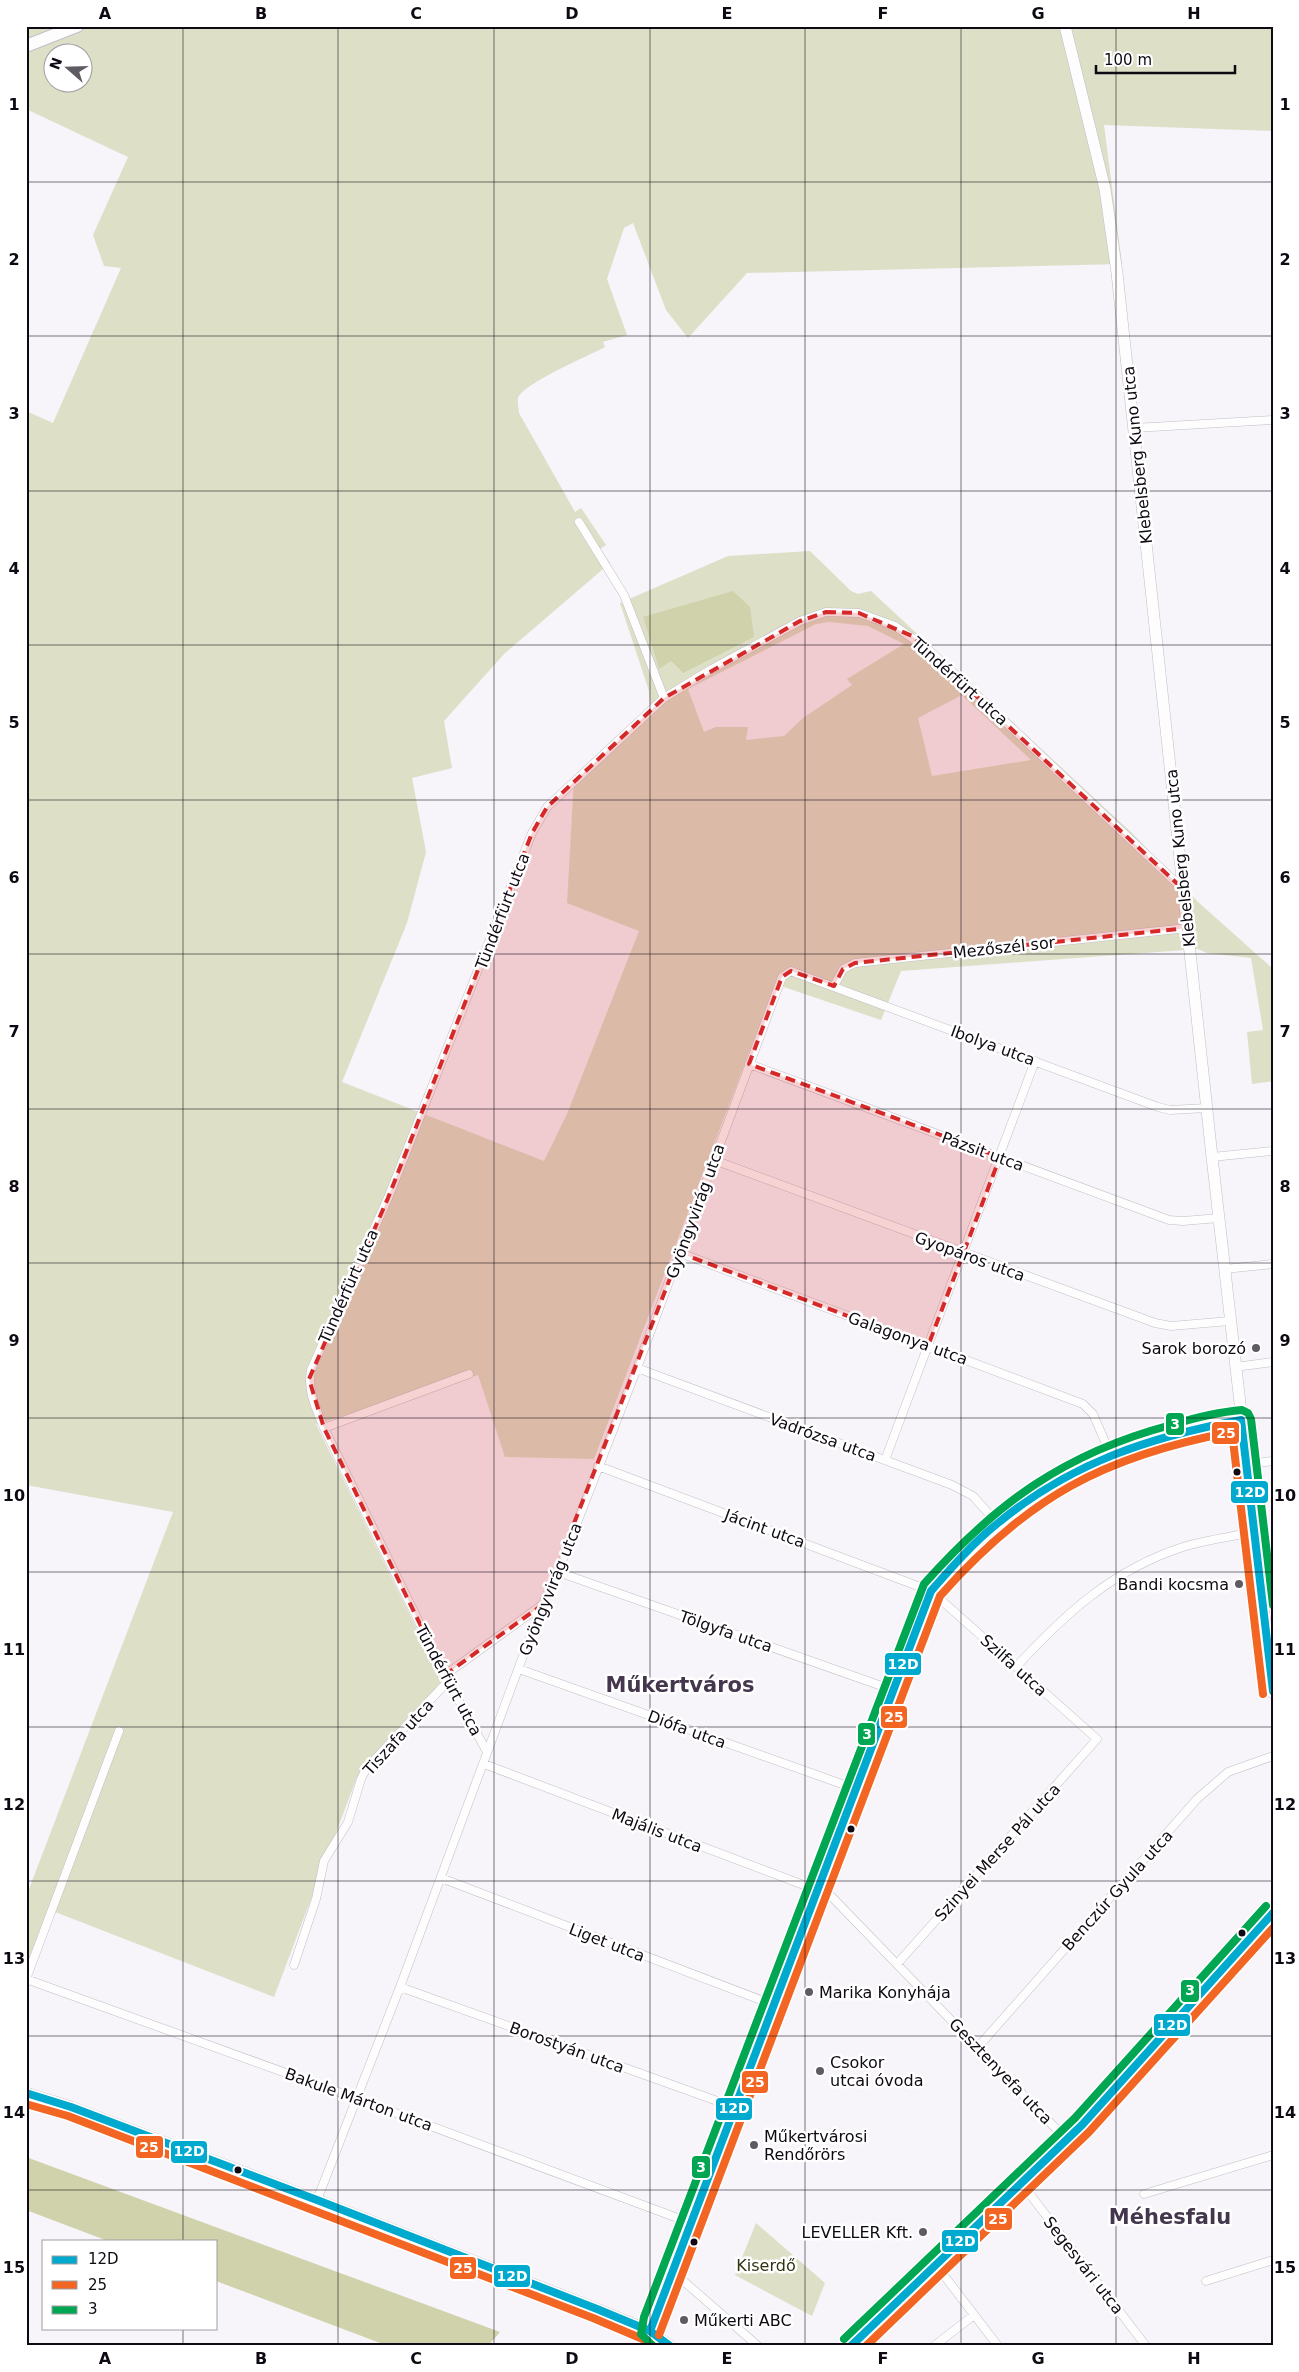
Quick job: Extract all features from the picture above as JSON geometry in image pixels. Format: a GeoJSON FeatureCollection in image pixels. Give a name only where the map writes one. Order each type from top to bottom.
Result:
{"type":"FeatureCollection","features":[{"type":"Feature","properties":{"kind":"main road"},"geometry":{"type":"LineString","coordinates":[[26,46],[76,26]]}},
{"type":"Feature","properties":{"kind":"main road"},"geometry":{"type":"LineString","coordinates":[[26,39],[49,37]]}},
{"type":"Feature","properties":{"kind":"street","name":"Klebelsberg Kuno utca"},"geometry":{"type":"LineString","coordinates":[[1065,26],[1111,222],[1212,1157],[1226,1269],[1235,1367],[1273,1694]]}},
{"type":"Feature","properties":{"kind":"street"},"geometry":{"type":"LineString","coordinates":[[1134,428],[1273,420]]}},
{"type":"Feature","properties":{"kind":"street"},"geometry":{"type":"LineString","coordinates":[[578,522],[624,595],[664,698]]}},
{"type":"Feature","properties":{"kind":"street","name":"Tündérfürt utca"},"geometry":{"type":"LineString","coordinates":[[487,1752],[446,1678],[324,1428],[309,1387],[311,1370],[388,1198],[532,833],[547,807],[664,698],[710,670],[814,615],[841,610],[876,618],[901,629],[929,650],[1184,890]]}},
{"type":"Feature","properties":{"kind":"street","name":"Mezőszél sor"},"geometry":{"type":"LineString","coordinates":[[834,986],[843,969],[854,963],[1187,928]]}},
{"type":"Feature","properties":{"kind":"street","name":"Ibolya utca"},"geometry":{"type":"LineString","coordinates":[[782,976],[791,972],[834,986],[1164,1109],[1207,1108]]}},
{"type":"Feature","properties":{"kind":"street","name":"Gyöngyvirág utca"},"geometry":{"type":"LineString","coordinates":[[317,2200],[400,1987],[542,1605],[558,1572],[637,1368],[782,976]]}},
{"type":"Feature","properties":{"kind":"street"},"geometry":{"type":"LineString","coordinates":[[885,1460],[1036,1061]]}},
{"type":"Feature","properties":{"kind":"street","name":"Pázsit utca"},"geometry":{"type":"LineString","coordinates":[[749,1064],[1169,1220],[1183,1221],[1219,1218]]}},
{"type":"Feature","properties":{"kind":"street"},"geometry":{"type":"LineString","coordinates":[[1212,1157],[1273,1150]]}},
{"type":"Feature","properties":{"kind":"street","name":"Gyopáros utca"},"geometry":{"type":"LineString","coordinates":[[714,1160],[962,1254],[1155,1323],[1171,1326],[1230,1320]]}},
{"type":"Feature","properties":{"kind":"street","name":"Galagonya utca"},"geometry":{"type":"LineString","coordinates":[[680,1253],[1083,1404],[1093,1414],[1110,1453]]}},
{"type":"Feature","properties":{"kind":"street"},"geometry":{"type":"LineString","coordinates":[[1226,1269],[1273,1264]]}},
{"type":"Feature","properties":{"kind":"street"},"geometry":{"type":"LineString","coordinates":[[1235,1367],[1273,1362]]}},
{"type":"Feature","properties":{"kind":"street","name":"Vadrózsa utca"},"geometry":{"type":"LineString","coordinates":[[637,1368],[964,1490],[980,1502],[997,1522]]}},
{"type":"Feature","properties":{"kind":"street"},"geometry":{"type":"LineString","coordinates":[[324,1428],[469,1374]]}},
{"type":"Feature","properties":{"kind":"street"},"geometry":{"type":"LineString","coordinates":[[640,2346],[650,2332],[931,1591],[971,1546],[997,1522],[1041,1490],[1110,1453],[1166,1434],[1241,1420]]}},
{"type":"Feature","properties":{"kind":"street"},"geometry":{"type":"LineString","coordinates":[[1247,1464],[1273,1461]]}},
{"type":"Feature","properties":{"kind":"street","name":"Jácint utca"},"geometry":{"type":"LineString","coordinates":[[598,1466],[931,1591]]}},
{"type":"Feature","properties":{"kind":"street"},"geometry":{"type":"LineString","coordinates":[[1016,1667],[1055,1625],[1105,1584],[1134,1568],[1183,1547],[1254,1532]]}},
{"type":"Feature","properties":{"kind":"street"},"geometry":{"type":"LineString","coordinates":[[1258,1563],[1273,1562]]}},
{"type":"Feature","properties":{"kind":"street","name":"Tölgyfa utca"},"geometry":{"type":"LineString","coordinates":[[558,1572],[894,1690]]}},
{"type":"Feature","properties":{"kind":"street","name":"Szilfa utca"},"geometry":{"type":"LineString","coordinates":[[931,1591],[1096,1739]]}},
{"type":"Feature","properties":{"kind":"street","name":"Tiszafa utca"},"geometry":{"type":"LineString","coordinates":[[294,1965],[316,1899],[324,1861],[348,1822],[364,1774],[446,1678],[542,1605]]}},
{"type":"Feature","properties":{"kind":"street","name":"Diófa utca"},"geometry":{"type":"LineString","coordinates":[[519,1669],[856,1789]]}},
{"type":"Feature","properties":{"kind":"street"},"geometry":{"type":"LineString","coordinates":[[26,1979],[119,1731]]}},
{"type":"Feature","properties":{"kind":"street","name":"Szinyei Merse Pál utca"},"geometry":{"type":"LineString","coordinates":[[897,1964],[1096,1739]]}},
{"type":"Feature","properties":{"kind":"street","name":"Benczúr Gyula utca"},"geometry":{"type":"LineString","coordinates":[[978,2047],[1208,1789],[1228,1772],[1242,1765],[1273,1756]]}},
{"type":"Feature","properties":{"kind":"street","name":"Majális utca"},"geometry":{"type":"LineString","coordinates":[[484,1764],[830,1895]]}},
{"type":"Feature","properties":{"kind":"street","name":"Liget utca"},"geometry":{"type":"LineString","coordinates":[[441,1878],[774,2005]]}},
{"type":"Feature","properties":{"kind":"street","name":"Gesztenyefa utca"},"geometry":{"type":"LineString","coordinates":[[830,1895],[1067,2140]]}},
{"type":"Feature","properties":{"kind":"street"},"geometry":{"type":"LineString","coordinates":[[851,2346],[1067,2140],[1273,1914]]}},
{"type":"Feature","properties":{"kind":"street","name":"Bakule Márton utca"},"geometry":{"type":"LineString","coordinates":[[26,1979],[358,2098],[690,2223]]}},
{"type":"Feature","properties":{"kind":"street","name":"Borostyán utca"},"geometry":{"type":"LineString","coordinates":[[400,1987],[734,2107]]}},
{"type":"Feature","properties":{"kind":"street"},"geometry":{"type":"LineString","coordinates":[[26,2093],[317,2200],[650,2332],[670,2346]]}},
{"type":"Feature","properties":{"kind":"street"},"geometry":{"type":"LineString","coordinates":[[1144,2194],[1273,2155]]}},
{"type":"Feature","properties":{"kind":"street","name":"Segesvári utca"},"geometry":{"type":"LineString","coordinates":[[1022,2184],[1146,2346]]}},
{"type":"Feature","properties":{"kind":"street"},"geometry":{"type":"LineString","coordinates":[[1206,2281],[1273,2260]]}},
{"type":"Feature","properties":{"kind":"street"},"geometry":{"type":"LineString","coordinates":[[936,2265],[998,2346]]}},
{"type":"Feature","properties":{"kind":"street"},"geometry":{"type":"LineString","coordinates":[[672,2271],[758,2346]]}},
{"type":"Feature","properties":{"kind":"street"},"geometry":{"type":"LineString","coordinates":[[934,2346],[974,2315]]}},
{"type":"Feature","properties":{"kind":"highlighted area"},"geometry":{"type":"Polygon","coordinates":[[[826,612],[859,613],[912,636],[1184,890],[1187,928],[855,963],[843,969],[834,986],[791,971],[782,977],[749,1064],[1000,1157],[928,1346],[680,1253],[542,1605],[445,1675],[324,1428],[309,1379],[388,1198],[532,833],[547,807],[664,698],[800,621],[826,612]]]}},
{"type":"Feature","properties":{"kind":"green space"},"geometry":{"type":"Polygon","coordinates":[[[26,26],[1273,26],[1273,131],[1104,125],[1122,264],[747,273],[688,338],[666,310],[633,223],[624,228],[607,279],[627,335],[603,342],[605,347],[532,385],[518,398],[519,413],[575,512],[581,508],[606,545],[600,549],[610,563],[504,654],[444,721],[452,768],[412,778],[426,852],[407,923],[342,1082],[544,1161],[567,1114],[639,931],[567,903],[574,778],[650,707],[649,691],[620,603],[728,556],[810,551],[851,591],[858,594],[871,591],[1133,834],[1198,902],[1273,969],[1273,1081],[1252,1084],[1247,1032],[1263,1030],[1251,958],[1207,953],[1198,949],[901,971],[881,1020],[775,984],[594,1459],[505,1457],[478,1375],[316,1424],[443,1682],[357,1777],[274,1997],[50,1910],[26,1971],[26,1897],[173,1512],[26,1485],[26,411],[53,423],[121,268],[104,266],[93,235],[128,157],[26,109],[26,26]],[[643,617],[659,668],[671,661],[683,673],[643,617]],[[829,622],[816,624],[688,689],[704,732],[716,727],[748,727],[746,740],[784,736],[803,718],[852,685],[847,679],[904,644],[868,626],[829,622]],[[962,695],[918,718],[932,776],[1031,760],[962,695]]]}},
{"type":"Feature","properties":{"kind":"green space"},"geometry":{"type":"Polygon","coordinates":[[[733,591],[750,607],[754,637],[683,673],[671,661],[659,669],[643,617],[733,591]]]}},
{"type":"Feature","properties":{"kind":"green space"},"geometry":{"type":"Polygon","coordinates":[[[26,2157],[500,2332],[488,2346],[388,2346],[218,2282],[218,2240],[105,2240],[26,2210],[26,2157]]]}},
{"type":"Feature","properties":{"kind":"green space","name":"Kiserdő"},"geometry":{"type":"Polygon","coordinates":[[[756,2223],[825,2283],[812,2316],[735,2275],[756,2223]]]}},
{"type":"Feature","properties":{"kind":"transit line","name":"3"},"geometry":{"type":"LineString","coordinates":[[653,2346],[641,2334],[644,2317],[924,1584],[951,1555],[1006,1505],[1065,1466],[1098,1450],[1180,1422],[1242,1410],[1248,1413],[1251,1419],[1273,1605]]}},
{"type":"Feature","properties":{"kind":"transit line","name":"12D"},"geometry":{"type":"LineString","coordinates":[[650,2331],[931,1591],[963,1555],[998,1523],[1026,1502],[1054,1484],[1083,1469],[1112,1455],[1143,1444],[1241,1420],[1273,1691]]}},
{"type":"Feature","properties":{"kind":"transit line","name":"25"},"geometry":{"type":"LineString","coordinates":[[659,2335],[940,1596],[972,1562],[1004,1532],[1037,1507],[1070,1486],[1144,1454],[1232,1432],[1263,1694]]}},
{"type":"Feature","properties":{"kind":"transit line","name":"3"},"geometry":{"type":"LineString","coordinates":[[844,2339],[1075,2118],[1266,1906]]}},
{"type":"Feature","properties":{"kind":"transit line","name":"12D"},"geometry":{"type":"LineString","coordinates":[[851,2346],[1082,2125],[1273,1913]]}},
{"type":"Feature","properties":{"kind":"transit line","name":"25"},"geometry":{"type":"LineString","coordinates":[[866,2346],[1089,2132],[1273,1928]]}},
{"type":"Feature","properties":{"kind":"transit line","name":"12D"},"geometry":{"type":"LineString","coordinates":[[26,2093],[71,2107],[317,2200],[597,2309],[650,2331],[670,2346]]}},
{"type":"Feature","properties":{"kind":"transit line","name":"25"},"geometry":{"type":"LineString","coordinates":[[26,2104],[68,2116],[593,2318],[645,2340],[653,2346]]}},
{"type":"Feature","properties":{"kind":"place","name":"Sarok borozó"},"geometry":{"type":"Point","coordinates":[1256,1348]}},
{"type":"Feature","properties":{"kind":"place","name":"Bandi kocsma"},"geometry":{"type":"Point","coordinates":[1239,1584]}},
{"type":"Feature","properties":{"kind":"place","name":"Marika Konyhája"},"geometry":{"type":"Point","coordinates":[809,1992]}},
{"type":"Feature","properties":{"kind":"place","name":"Csokor utcai óvoda"},"geometry":{"type":"Point","coordinates":[820,2071]}},
{"type":"Feature","properties":{"kind":"place","name":"Műkertvárosi Rendőrörs"},"geometry":{"type":"Point","coordinates":[754,2145]}},
{"type":"Feature","properties":{"kind":"place","name":"LEVELLER Kft."},"geometry":{"type":"Point","coordinates":[923,2232]}},
{"type":"Feature","properties":{"kind":"place","name":"Műkerti ABC"},"geometry":{"type":"Point","coordinates":[684,2320]}},
{"type":"Feature","properties":{"kind":"district","name":"Műkertváros"},"geometry":{"type":"Point","coordinates":[680,1685]}},
{"type":"Feature","properties":{"kind":"district","name":"Méhesfalu"},"geometry":{"type":"Point","coordinates":[1170,2217]}}]}
